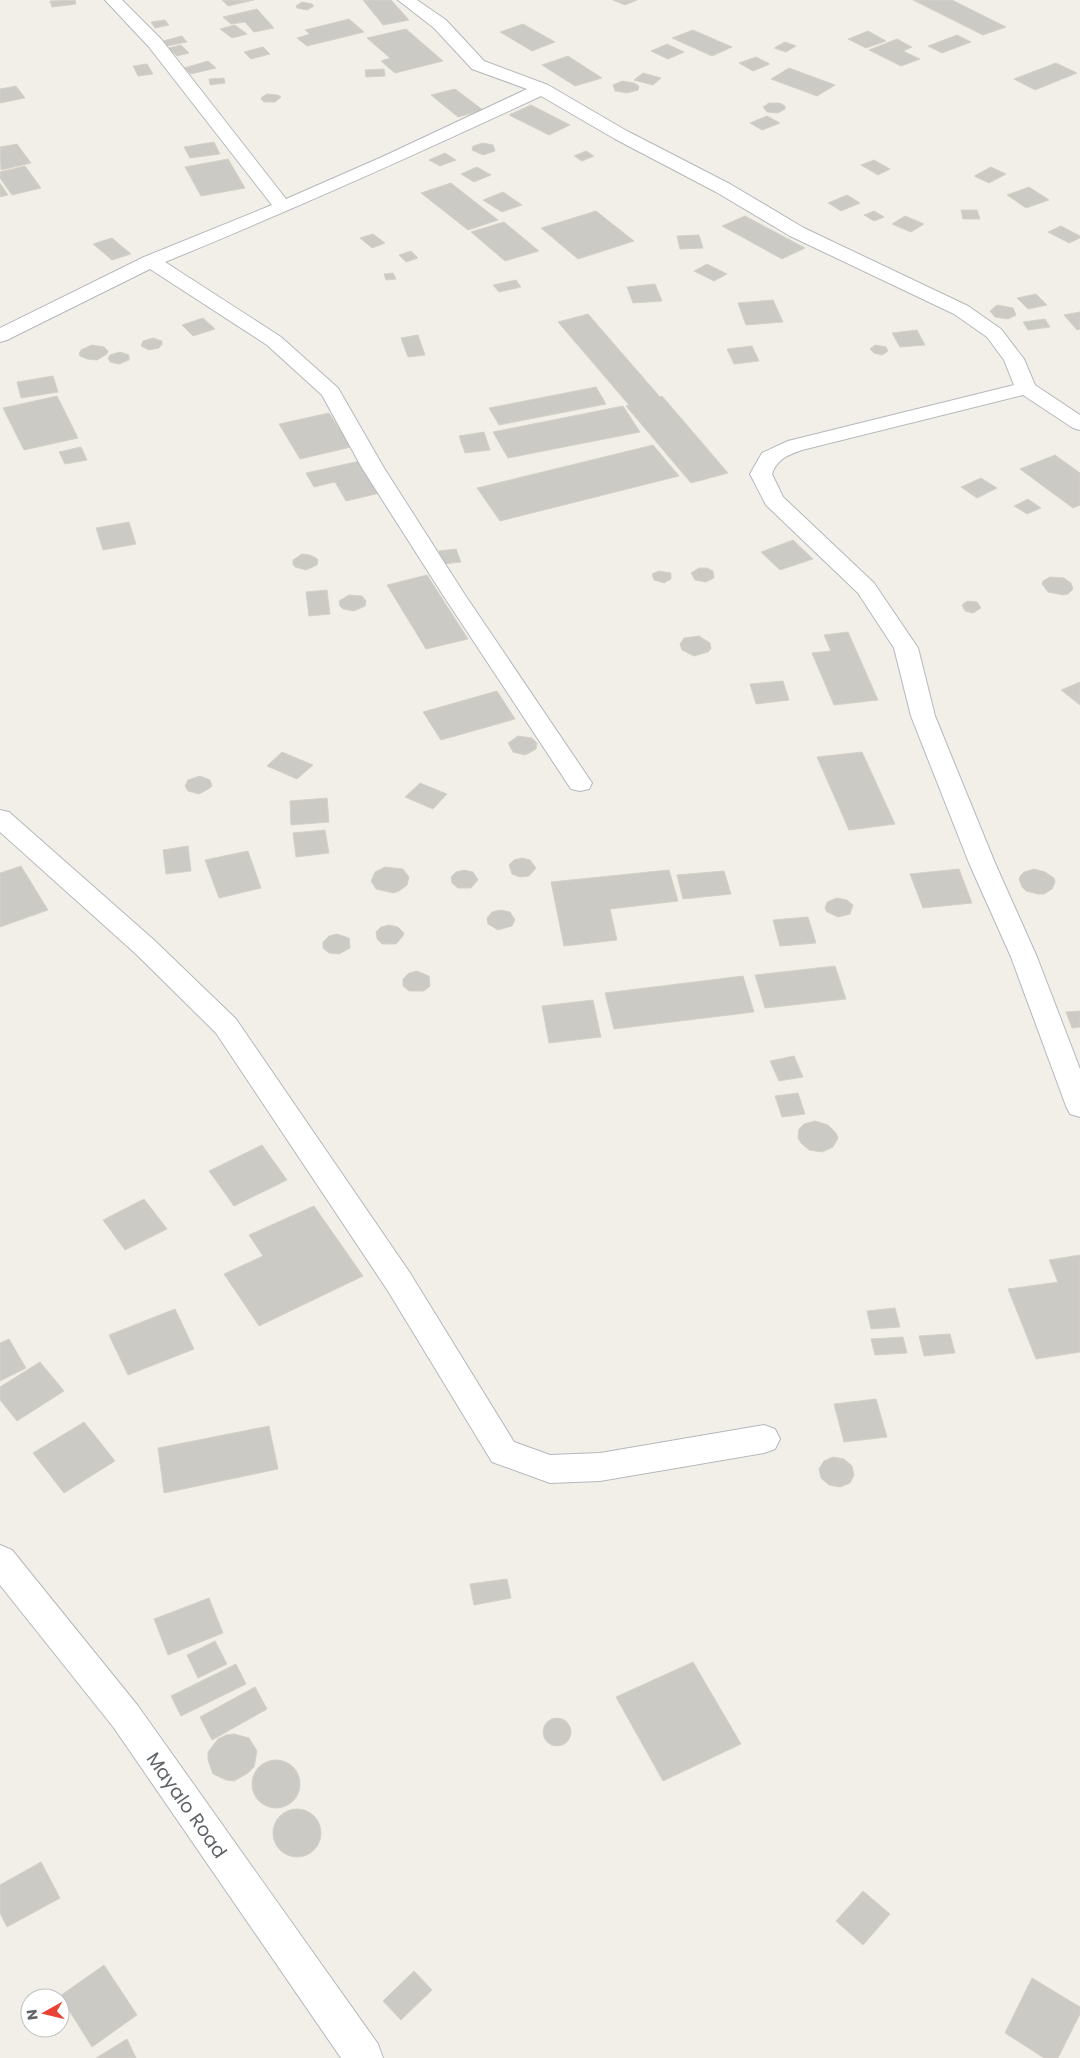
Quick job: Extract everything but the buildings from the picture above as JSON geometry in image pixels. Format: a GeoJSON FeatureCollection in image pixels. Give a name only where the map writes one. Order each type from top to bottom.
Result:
{"type":"FeatureCollection","features":[{"type":"Feature","properties":{"kind":"street"},"geometry":{"type":"LineString","coordinates":[[113,0],[155,43],[283,207]]}},
{"type":"Feature","properties":{"kind":"street"},"geometry":{"type":"LineString","coordinates":[[406,0],[440,24],[478,65],[542,89],[621,135],[723,188],[797,232],[961,310],[994,333],[1014,359],[1026,388],[1080,424]]}},
{"type":"Feature","properties":{"kind":"street"},"geometry":{"type":"LineString","coordinates":[[0,336],[150,261],[388,162],[542,89]]}},
{"type":"Feature","properties":{"kind":"street"},"geometry":{"type":"LineString","coordinates":[[150,261],[274,341],[331,392],[373,468],[454,595],[580,782]]}},
{"type":"Feature","properties":{"kind":"street"},"geometry":{"type":"LineString","coordinates":[[1026,388],[795,445],[774,454],[764,462],[761,474],[774,500],[866,588],[906,648],[923,716],[982,862],[1024,956],[1080,1106]]}},
{"type":"Feature","properties":{"kind":"street"},"geometry":{"type":"LineString","coordinates":[[0,818],[145,948],[226,1026],[399,1282],[503,1452],[550,1469],[600,1467],[764,1439]]}},
{"type":"Feature","properties":{"kind":"street","name":"Mayalo Road"},"geometry":{"type":"LineString","coordinates":[[0,1560],[126,1717],[364,2058]]}}]}
